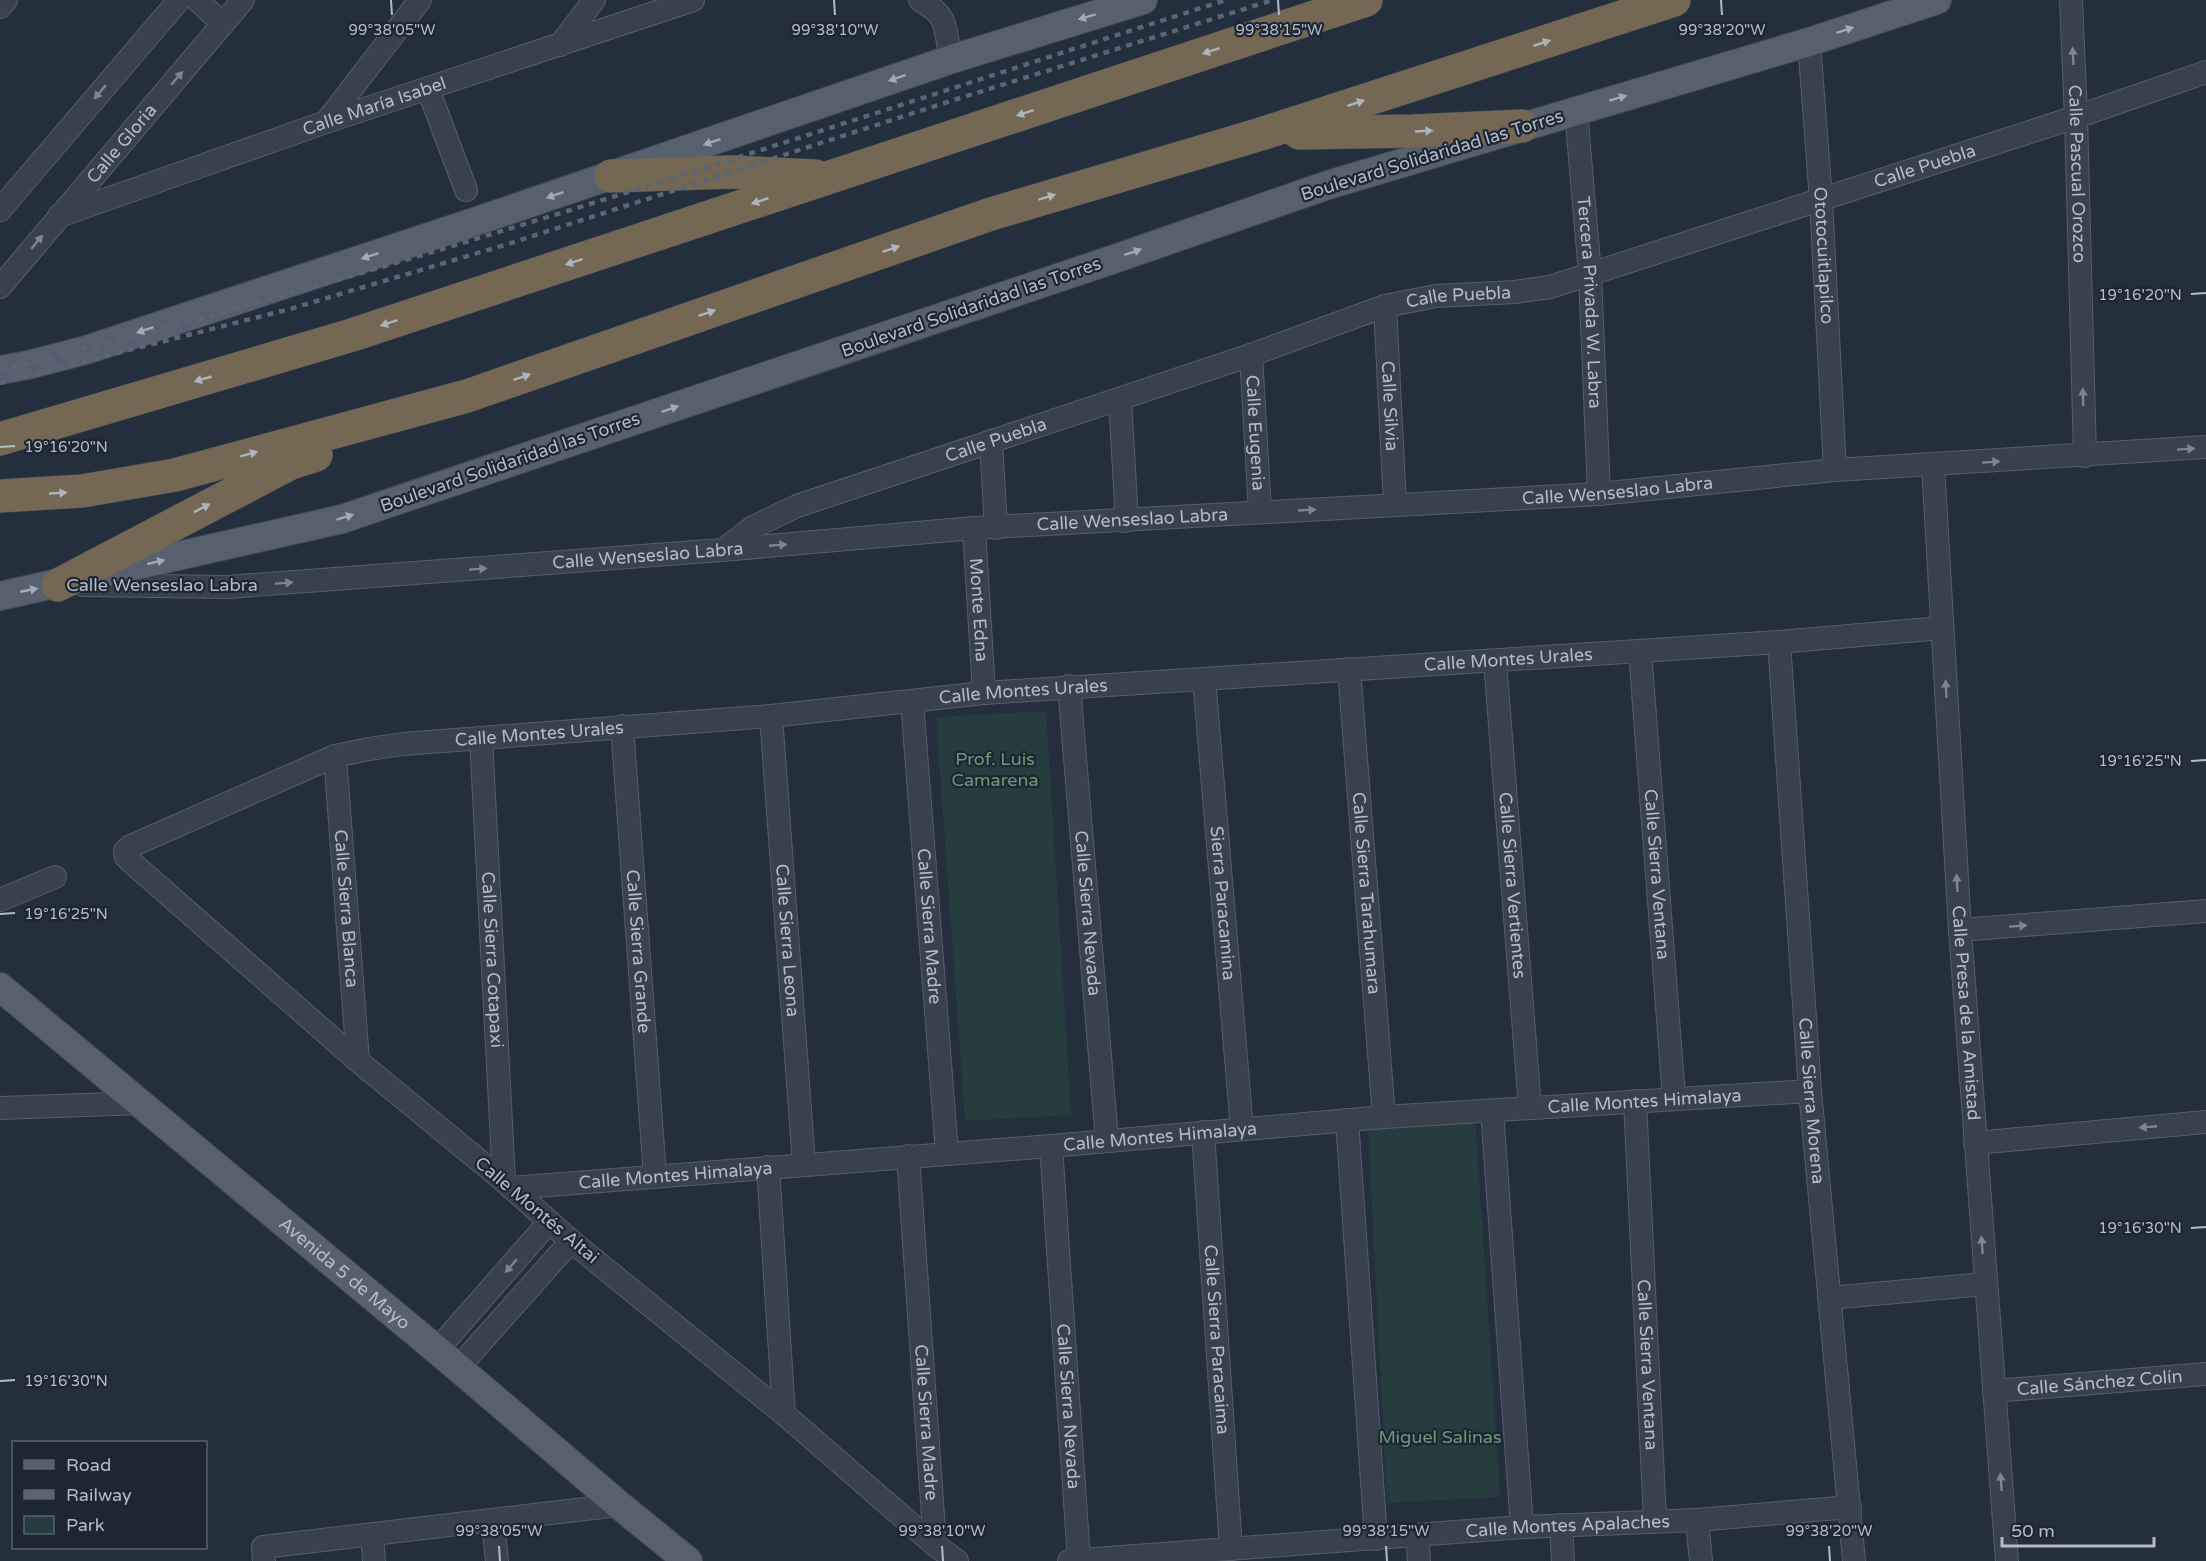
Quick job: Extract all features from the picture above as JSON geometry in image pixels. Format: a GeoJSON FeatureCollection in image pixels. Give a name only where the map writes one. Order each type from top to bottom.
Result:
{"type":"FeatureCollection","features":[{"type":"Feature","properties":{"kind":"highway"},"geometry":{"type":"LineString","coordinates":[[0,439],[352,335],[1366,0]]}},
{"type":"Feature","properties":{"kind":"highway"},"geometry":{"type":"LineString","coordinates":[[0,496],[81,491],[175,475],[467,396],[991,214],[1261,134],[1674,0]]}},
{"type":"Feature","properties":{"kind":"highway"},"geometry":{"type":"LineString","coordinates":[[1261,134],[1522,126]]}},
{"type":"Feature","properties":{"kind":"highway"},"geometry":{"type":"LineString","coordinates":[[611,176],[731,172],[835,177]]}},
{"type":"Feature","properties":{"kind":"highway"},"geometry":{"type":"LineString","coordinates":[[58,585],[291,463],[398,427],[467,396]]}},
{"type":"Feature","properties":{"kind":"main road"},"geometry":{"type":"LineString","coordinates":[[0,370],[86,350],[611,176],[952,59],[1143,0]]}},
{"type":"Feature","properties":{"kind":"main road","name":"Boulevard Solidaridad las Torres"},"geometry":{"type":"LineString","coordinates":[[0,596],[58,585],[342,519],[1328,185],[1809,42],[1936,0]]}},
{"type":"Feature","properties":{"kind":"main road","name":"Avenida 5 de Mayo"},"geometry":{"type":"LineString","coordinates":[[0,987],[437,1350],[683,1559]]}},
{"type":"Feature","properties":{"kind":"street"},"geometry":{"type":"LineString","coordinates":[[0,7],[6,0]]}},
{"type":"Feature","properties":{"kind":"street"},"geometry":{"type":"LineString","coordinates":[[0,210],[179,0]]}},
{"type":"Feature","properties":{"kind":"street"},"geometry":{"type":"LineString","coordinates":[[197,0],[223,24]]}},
{"type":"Feature","properties":{"kind":"street","name":"Calle Gloria"},"geometry":{"type":"LineString","coordinates":[[0,287],[243,0]]}},
{"type":"Feature","properties":{"kind":"street"},"geometry":{"type":"LineString","coordinates":[[326,122],[420,0]]}},
{"type":"Feature","properties":{"kind":"street"},"geometry":{"type":"LineString","coordinates":[[560,45],[594,0]]}},
{"type":"Feature","properties":{"kind":"street","name":"Calle María Isabel"},"geometry":{"type":"LineString","coordinates":[[59,216],[326,122],[693,0]]}},
{"type":"Feature","properties":{"kind":"street"},"geometry":{"type":"LineString","coordinates":[[920,0],[934,8],[943,19],[948,33],[948,46],[952,59]]}},
{"type":"Feature","properties":{"kind":"street","name":"Calle Pascual Orozco"},"geometry":{"type":"LineString","coordinates":[[2071,0],[2085,456]]}},
{"type":"Feature","properties":{"kind":"street","name":"Ototocuitlapilco"},"geometry":{"type":"LineString","coordinates":[[1809,42],[1821,200],[1835,470]]}},
{"type":"Feature","properties":{"kind":"street","name":"Calle Puebla"},"geometry":{"type":"LineString","coordinates":[[722,550],[753,527],[797,506],[1251,355],[1386,306],[1460,293],[1515,292],[1550,287],[2076,117],[2206,72]]}},
{"type":"Feature","properties":{"kind":"street"},"geometry":{"type":"LineString","coordinates":[[428,89],[466,190]]}},
{"type":"Feature","properties":{"kind":"street","name":"Tercera Privada W. Labra"},"geometry":{"type":"LineString","coordinates":[[1576,111],[1590,274],[1599,494]]}},
{"type":"Feature","properties":{"kind":"street","name":"Calle Silvia"},"geometry":{"type":"LineString","coordinates":[[1386,306],[1395,505]]}},
{"type":"Feature","properties":{"kind":"street","name":"Calle Eugenia"},"geometry":{"type":"LineString","coordinates":[[1251,355],[1260,512]]}},
{"type":"Feature","properties":{"kind":"street"},"geometry":{"type":"LineString","coordinates":[[1120,399],[1126,504],[1124,521]]}},
{"type":"Feature","properties":{"kind":"street","name":"Monte Edna"},"geometry":{"type":"LineString","coordinates":[[984,693],[985,528],[991,441]]}},
{"type":"Feature","properties":{"kind":"street","name":"Calle Wenseslao Labra"},"geometry":{"type":"LineString","coordinates":[[58,585],[228,587],[985,528],[1599,494],[1835,470],[2206,447]]}},
{"type":"Feature","properties":{"kind":"street","name":"Calle Presa de la Amistad"},"geometry":{"type":"LineString","coordinates":[[1933,465],[1960,930],[2007,1561]]}},
{"type":"Feature","properties":{"kind":"street","name":"Calle Montes Urales"},"geometry":{"type":"LineString","coordinates":[[126,851],[131,846],[335,756],[403,744],[771,716],[1070,686],[1495,661],[1779,642],[1942,628]]}},
{"type":"Feature","properties":{"kind":"street","name":"Calle Sierra Morena"},"geometry":{"type":"LineString","coordinates":[[1779,642],[1810,1091],[1854,1561]]}},
{"type":"Feature","properties":{"kind":"street","name":"Calle Sierra Ventana"},"geometry":{"type":"LineString","coordinates":[[1640,651],[1674,1098]]}},
{"type":"Feature","properties":{"kind":"street","name":"Calle Sierra Vertientes"},"geometry":{"type":"LineString","coordinates":[[1495,661],[1530,1108]]}},
{"type":"Feature","properties":{"kind":"street","name":"Calle Sierra Tarahumara"},"geometry":{"type":"LineString","coordinates":[[1349,669],[1384,1117]]}},
{"type":"Feature","properties":{"kind":"street","name":"Sierra Paracamina"},"geometry":{"type":"LineString","coordinates":[[1204,678],[1242,1129]]}},
{"type":"Feature","properties":{"kind":"street","name":"Calle Sierra Nevada"},"geometry":{"type":"LineString","coordinates":[[1070,686],[1107,1140]]}},
{"type":"Feature","properties":{"kind":"street","name":"Calle Sierra Madre"},"geometry":{"type":"LineString","coordinates":[[912,701],[947,1153]]}},
{"type":"Feature","properties":{"kind":"street","name":"Calle Sierra Leona"},"geometry":{"type":"LineString","coordinates":[[771,716],[804,1164]]}},
{"type":"Feature","properties":{"kind":"street","name":"Calle Sierra Grande"},"geometry":{"type":"LineString","coordinates":[[622,726],[655,1176]]}},
{"type":"Feature","properties":{"kind":"street","name":"Calle Sierra Cotapaxi"},"geometry":{"type":"LineString","coordinates":[[481,738],[507,1185]]}},
{"type":"Feature","properties":{"kind":"street","name":"Calle Sierra Blanca"},"geometry":{"type":"LineString","coordinates":[[335,756],[358,1061]]}},
{"type":"Feature","properties":{"kind":"street","name":"Calle Montés Altai"},"geometry":{"type":"LineString","coordinates":[[126,851],[126,857],[130,861],[358,1061],[571,1241],[784,1414],[935,1545],[957,1561]]}},
{"type":"Feature","properties":{"kind":"street"},"geometry":{"type":"LineString","coordinates":[[0,900],[56,877]]}},
{"type":"Feature","properties":{"kind":"street"},"geometry":{"type":"LineString","coordinates":[[1960,930],[2206,911]]}},
{"type":"Feature","properties":{"kind":"street","name":"Calle Montes Himalaya"},"geometry":{"type":"LineString","coordinates":[[507,1185],[1052,1146],[1384,1117],[1810,1091]]}},
{"type":"Feature","properties":{"kind":"street","name":"Calle Sierra Ventana"},"geometry":{"type":"LineString","coordinates":[[1635,1101],[1655,1520]]}},
{"type":"Feature","properties":{"kind":"street"},"geometry":{"type":"LineString","coordinates":[[0,1108],[142,1103]]}},
{"type":"Feature","properties":{"kind":"street"},"geometry":{"type":"LineString","coordinates":[[1492,1111],[1522,1527]]}},
{"type":"Feature","properties":{"kind":"street"},"geometry":{"type":"LineString","coordinates":[[1347,1120],[1376,1539]]}},
{"type":"Feature","properties":{"kind":"street"},"geometry":{"type":"LineString","coordinates":[[1975,1143],[2206,1122]]}},
{"type":"Feature","properties":{"kind":"street","name":"Calle Sierra Paracaima"},"geometry":{"type":"LineString","coordinates":[[1203,1132],[1231,1549]]}},
{"type":"Feature","properties":{"kind":"street","name":"Calle Sierra Nevada"},"geometry":{"type":"LineString","coordinates":[[1052,1146],[1074,1561]]}},
{"type":"Feature","properties":{"kind":"street","name":"Calle Sierra Madre"},"geometry":{"type":"LineString","coordinates":[[908,1156],[935,1545]]}},
{"type":"Feature","properties":{"kind":"street"},"geometry":{"type":"LineString","coordinates":[[768,1167],[784,1414]]}},
{"type":"Feature","properties":{"kind":"street"},"geometry":{"type":"LineString","coordinates":[[437,1350],[549,1222]]}},
{"type":"Feature","properties":{"kind":"street"},"geometry":{"type":"LineString","coordinates":[[458,1368],[571,1241]]}},
{"type":"Feature","properties":{"kind":"street"},"geometry":{"type":"LineString","coordinates":[[1829,1298],[1985,1284]]}},
{"type":"Feature","properties":{"kind":"street","name":"Calle Sánchez Colín"},"geometry":{"type":"LineString","coordinates":[[1994,1391],[2206,1374]]}},
{"type":"Feature","properties":{"kind":"street"},"geometry":{"type":"LineString","coordinates":[[263,1554],[372,1535],[619,1505]]}},
{"type":"Feature","properties":{"kind":"street","name":"Calle Montes Apalaches"},"geometry":{"type":"LineString","coordinates":[[1074,1561],[1124,1559],[1231,1549],[1271,1554],[1417,1535],[1522,1527],[1697,1520],[1850,1507]]}},
{"type":"Feature","properties":{"kind":"street"},"geometry":{"type":"LineString","coordinates":[[1697,1520],[1701,1561]]}},
{"type":"Feature","properties":{"kind":"street"},"geometry":{"type":"LineString","coordinates":[[493,1521],[496,1561]]}},
{"type":"Feature","properties":{"kind":"street"},"geometry":{"type":"LineString","coordinates":[[1561,1525],[1563,1561]]}},
{"type":"Feature","properties":{"kind":"street"},"geometry":{"type":"LineString","coordinates":[[372,1535],[374,1561]]}},
{"type":"Feature","properties":{"kind":"street"},"geometry":{"type":"LineString","coordinates":[[1417,1535],[1419,1561]]}},
{"type":"Feature","properties":{"kind":"green space","name":"Prof. Luis Camarena"},"geometry":{"type":"Polygon","coordinates":[[[1046,711],[1071,1115],[965,1121],[936,717],[1046,711]]]}},
{"type":"Feature","properties":{"kind":"green space","name":"Miguel Salinas"},"geometry":{"type":"Polygon","coordinates":[[[1475,1116],[1500,1497],[1387,1503],[1368,1123],[1475,1116]]]}},
{"type":"Feature","properties":{"kind":"railway"},"geometry":{"type":"LineString","coordinates":[[0,370],[309,288],[463,243],[769,148],[1226,0]]}},
{"type":"Feature","properties":{"kind":"railway"},"geometry":{"type":"LineString","coordinates":[[0,383],[290,309],[508,244],[1273,0]]}}]}
